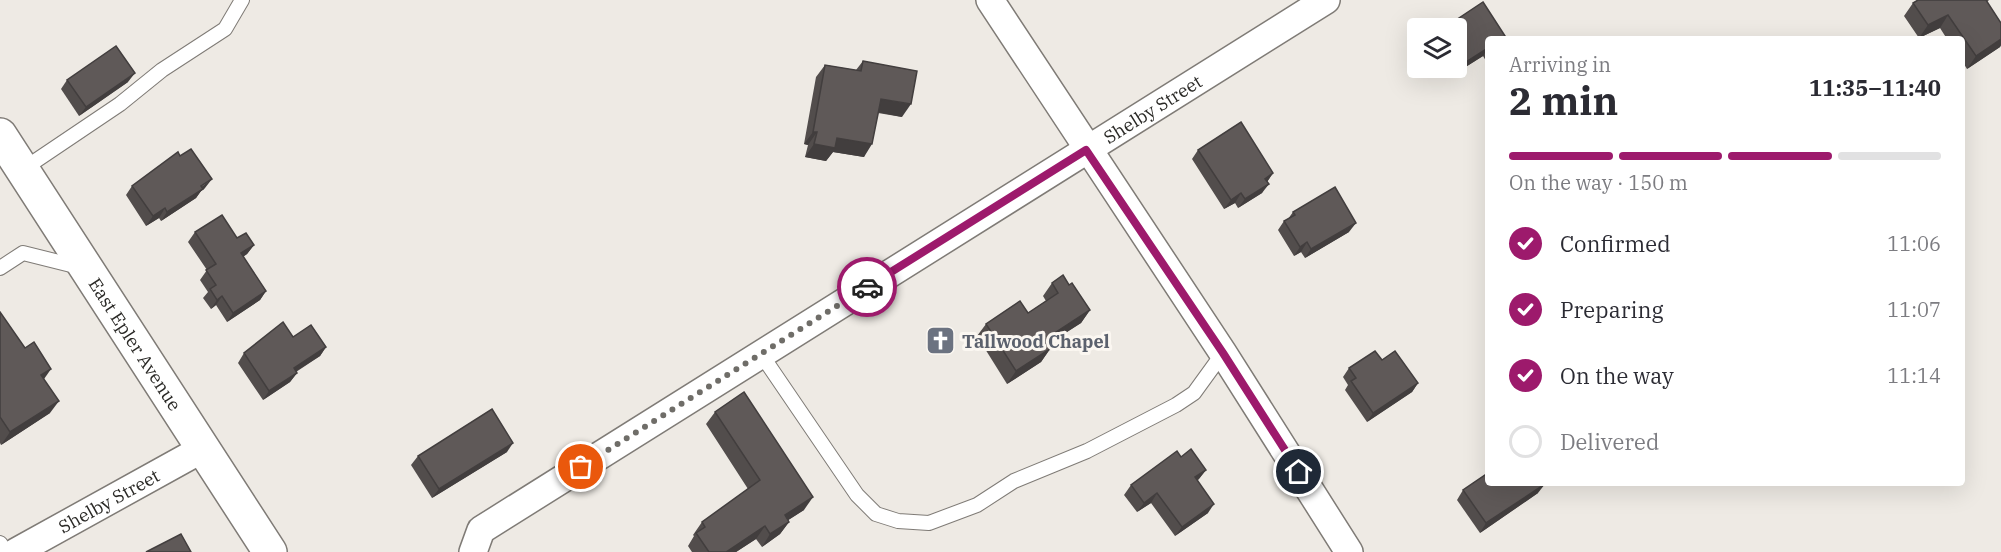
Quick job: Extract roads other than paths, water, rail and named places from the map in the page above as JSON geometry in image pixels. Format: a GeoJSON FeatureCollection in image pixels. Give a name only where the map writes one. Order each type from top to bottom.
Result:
{"type":"FeatureCollection","features":[{"type":"Feature","properties":{"kind":"street"},"geometry":{"type":"LineString","coordinates":[[990,0],[1086,150],[1223,353],[1350,552]]}},
{"type":"Feature","properties":{"kind":"street","name":"Shelby Street"},"geometry":{"type":"LineString","coordinates":[[473,552],[481,530],[1326,0]]}},
{"type":"Feature","properties":{"kind":"street","name":"East Epler Avenue"},"geometry":{"type":"LineString","coordinates":[[0,135],[270,552]]}},
{"type":"Feature","properties":{"kind":"street","name":"Shelby Street"},"geometry":{"type":"LineString","coordinates":[[16,552],[204,448]]}},
{"type":"Feature","properties":{"kind":"lane"},"geometry":{"type":"LineString","coordinates":[[22,170],[120,104],[162,70],[225,29],[242,0]]}},
{"type":"Feature","properties":{"kind":"lane"},"geometry":{"type":"LineString","coordinates":[[0,268],[23,254],[87,269]]}},
{"type":"Feature","properties":{"kind":"lane"},"geometry":{"type":"LineString","coordinates":[[761,354],[857,495],[876,514],[898,521],[929,523],[976,505],[1014,481],[1087,451],[1176,405],[1194,393],[1223,353]]}},
{"type":"Feature","properties":{"kind":"lane"},"geometry":{"type":"LineString","coordinates":[[0,543],[6,552]]}},
{"type":"Feature","properties":{"kind":"place","name":"Tallwood Chapel"},"geometry":{"type":"Point","coordinates":[941,341]}}]}
